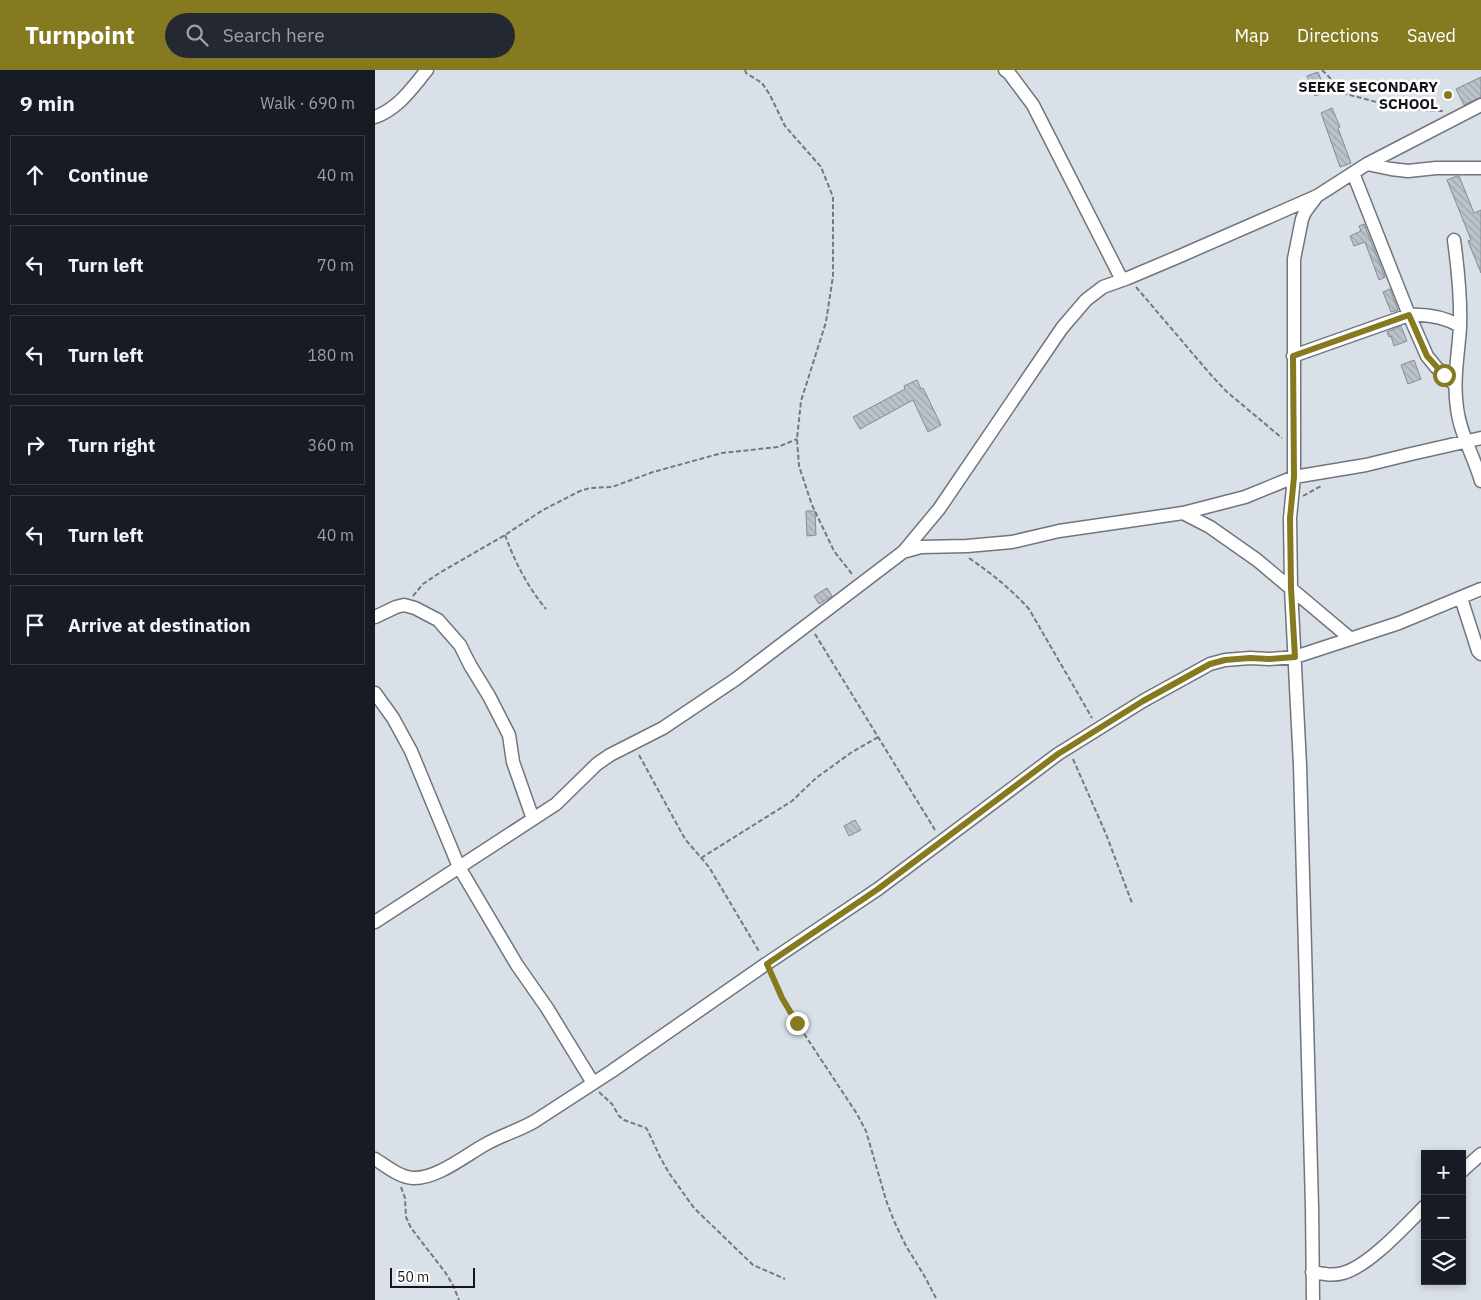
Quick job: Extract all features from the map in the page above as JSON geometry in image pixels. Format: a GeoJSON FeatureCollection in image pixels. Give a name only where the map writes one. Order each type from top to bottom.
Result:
{"type":"FeatureCollection","features":[{"type":"Feature","properties":{"kind":"street"},"geometry":{"type":"LineString","coordinates":[[375,117],[386,113],[403,100],[427,70]]}},
{"type":"Feature","properties":{"kind":"street"},"geometry":{"type":"LineString","coordinates":[[1005,70],[1033,105],[1125,279]]}},
{"type":"Feature","properties":{"kind":"street"},"geometry":{"type":"LineString","coordinates":[[375,922],[556,804],[597,764],[610,755],[663,728],[736,678],[903,552],[939,509],[1062,328],[1086,300],[1103,287],[1317,196],[1367,164],[1481,105]]}},
{"type":"Feature","properties":{"kind":"street"},"geometry":{"type":"LineString","coordinates":[[1367,164],[1391,170],[1407,171],[1436,168],[1481,168]]}},
{"type":"Feature","properties":{"kind":"street"},"geometry":{"type":"LineString","coordinates":[[1353,173],[1427,356],[1455,386]]}},
{"type":"Feature","properties":{"kind":"street"},"geometry":{"type":"LineString","coordinates":[[1313,1300],[1313,1206],[1302,812],[1291,588],[1290,518],[1294,477],[1294,259],[1302,219],[1317,196]]}},
{"type":"Feature","properties":{"kind":"street"},"geometry":{"type":"LineString","coordinates":[[1455,240],[1458,265],[1460,326],[1455,386],[1459,421],[1481,481]]}},
{"type":"Feature","properties":{"kind":"street"},"geometry":{"type":"LineString","coordinates":[[1293,356],[1409,315],[1437,316],[1460,326]]}},
{"type":"Feature","properties":{"kind":"street"},"geometry":{"type":"LineString","coordinates":[[903,552],[921,547],[987,545],[1012,542],[1059,530],[1183,513],[1245,497],[1294,477],[1366,465],[1481,438]]}},
{"type":"Feature","properties":{"kind":"street"},"geometry":{"type":"LineString","coordinates":[[1183,513],[1210,527],[1257,560],[1351,639]]}},
{"type":"Feature","properties":{"kind":"street"},"geometry":{"type":"LineString","coordinates":[[375,1158],[393,1171],[410,1177],[425,1176],[436,1173],[487,1143],[529,1125],[593,1084],[878,889],[1068,748],[1143,701],[1210,664],[1233,660],[1295,657],[1399,623],[1481,589]]}},
{"type":"Feature","properties":{"kind":"street"},"geometry":{"type":"LineString","coordinates":[[1461,598],[1477,651],[1481,654]]}},
{"type":"Feature","properties":{"kind":"street"},"geometry":{"type":"LineString","coordinates":[[375,617],[395,607],[404,605],[415,608],[438,620],[460,645],[509,735],[513,762],[533,819]]}},
{"type":"Feature","properties":{"kind":"street"},"geometry":{"type":"LineString","coordinates":[[375,693],[393,718],[411,751],[459,867],[517,965],[547,1008],[593,1084]]}},
{"type":"Feature","properties":{"kind":"street"},"geometry":{"type":"LineString","coordinates":[[1466,1167],[1481,1154]]}},
{"type":"Feature","properties":{"kind":"street"},"geometry":{"type":"LineString","coordinates":[[1312,1272],[1331,1275],[1343,1274],[1359,1268],[1421,1210]]}},
{"type":"Feature","properties":{"kind":"path"},"geometry":{"type":"LineString","coordinates":[[745,70],[746,73],[762,83],[785,126],[821,167],[833,197],[833,276],[826,322],[801,401],[797,439],[799,466],[813,505],[834,551],[860,584]]}},
{"type":"Feature","properties":{"kind":"path"},"geometry":{"type":"LineString","coordinates":[[1322,70],[1346,94],[1384,104],[1431,111],[1447,111]]}},
{"type":"Feature","properties":{"kind":"path"},"geometry":{"type":"LineString","coordinates":[[1125,279],[1222,386],[1293,447]]}},
{"type":"Feature","properties":{"kind":"path"},"geometry":{"type":"LineString","coordinates":[[404,605],[423,584],[441,572],[505,535],[543,510],[580,491],[590,488],[612,488],[653,472],[722,453],[777,447],[797,439]]}},
{"type":"Feature","properties":{"kind":"path"},"geometry":{"type":"LineString","coordinates":[[505,535],[514,560],[528,585],[546,609]]}},
{"type":"Feature","properties":{"kind":"path"},"geometry":{"type":"LineString","coordinates":[[952,546],[996,576],[1029,609],[1098,728]]}},
{"type":"Feature","properties":{"kind":"path"},"geometry":{"type":"LineString","coordinates":[[808,624],[941,841]]}},
{"type":"Feature","properties":{"kind":"path"},"geometry":{"type":"LineString","coordinates":[[701,858],[792,801],[816,778],[852,752],[879,737]]}},
{"type":"Feature","properties":{"kind":"path"},"geometry":{"type":"LineString","coordinates":[[633,744],[685,840],[714,876],[767,964],[782,998],[866,1130],[894,1221],[937,1300]]}},
{"type":"Feature","properties":{"kind":"path"},"geometry":{"type":"LineString","coordinates":[[1068,748],[1132,903]]}},
{"type":"Feature","properties":{"kind":"path"},"geometry":{"type":"LineString","coordinates":[[582,1091],[597,1091],[612,1104],[619,1116],[624,1120],[646,1128],[669,1174],[694,1208],[753,1265],[785,1279]]}},
{"type":"Feature","properties":{"kind":"path"},"geometry":{"type":"LineString","coordinates":[[400,1186],[405,1198],[406,1217],[411,1228],[445,1272],[459,1300]]}},
{"type":"Feature","properties":{"kind":"building"},"geometry":{"type":"Polygon","coordinates":[[[1318,72],[1326,92],[1315,96],[1307,76],[1318,72]]]}},
{"type":"Feature","properties":{"kind":"building"},"geometry":{"type":"Polygon","coordinates":[[[1481,77],[1481,97],[1464,105],[1456,89],[1481,77]]]}},
{"type":"Feature","properties":{"kind":"building"},"geometry":{"type":"Polygon","coordinates":[[[1332,108],[1351,163],[1340,167],[1321,113],[1332,108]]]}},
{"type":"Feature","properties":{"kind":"building"},"geometry":{"type":"Polygon","coordinates":[[[1459,176],[1474,213],[1481,210],[1481,273],[1468,241],[1471,240],[1447,180],[1459,176]]]}},
{"type":"Feature","properties":{"kind":"building"},"geometry":{"type":"Polygon","coordinates":[[[1364,224],[1385,277],[1379,280],[1365,242],[1354,246],[1350,236],[1361,231],[1359,226],[1364,224]]]}},
{"type":"Feature","properties":{"kind":"building"},"geometry":{"type":"Polygon","coordinates":[[[1390,289],[1398,310],[1391,312],[1383,292],[1390,289]]]}},
{"type":"Feature","properties":{"kind":"building"},"geometry":{"type":"Polygon","coordinates":[[[1401,326],[1407,341],[1394,346],[1391,336],[1389,337],[1387,332],[1401,326]]]}},
{"type":"Feature","properties":{"kind":"building"},"geometry":{"type":"Polygon","coordinates":[[[1414,360],[1421,379],[1408,384],[1401,365],[1414,360]]]}},
{"type":"Feature","properties":{"kind":"building"},"geometry":{"type":"Polygon","coordinates":[[[917,380],[921,389],[923,388],[941,425],[928,432],[913,400],[860,429],[853,417],[905,389],[904,386],[917,380]]]}},
{"type":"Feature","properties":{"kind":"building"},"geometry":{"type":"Polygon","coordinates":[[[806,511],[815,511],[816,535],[807,536],[806,511]]]}},
{"type":"Feature","properties":{"kind":"building"},"geometry":{"type":"Polygon","coordinates":[[[827,588],[832,596],[819,604],[814,596],[827,588]]]}},
{"type":"Feature","properties":{"kind":"building"},"geometry":{"type":"Polygon","coordinates":[[[855,820],[861,830],[849,836],[844,826],[855,820]]]}},
{"type":"Feature","properties":{"kind":"place","name":"SEEKE SECONDARY SCHOOL"},"geometry":{"type":"Point","coordinates":[1448,95]}},
{"type":"Feature","properties":{"kind":"route"},"geometry":{"type":"LineString","coordinates":[[797,1023],[782,998],[767,964],[878,889],[1058,754],[1143,701],[1210,664],[1225,660],[1295,657],[1291,588],[1290,518],[1294,477],[1293,356],[1409,315],[1427,356],[1444,375]]}}]}
